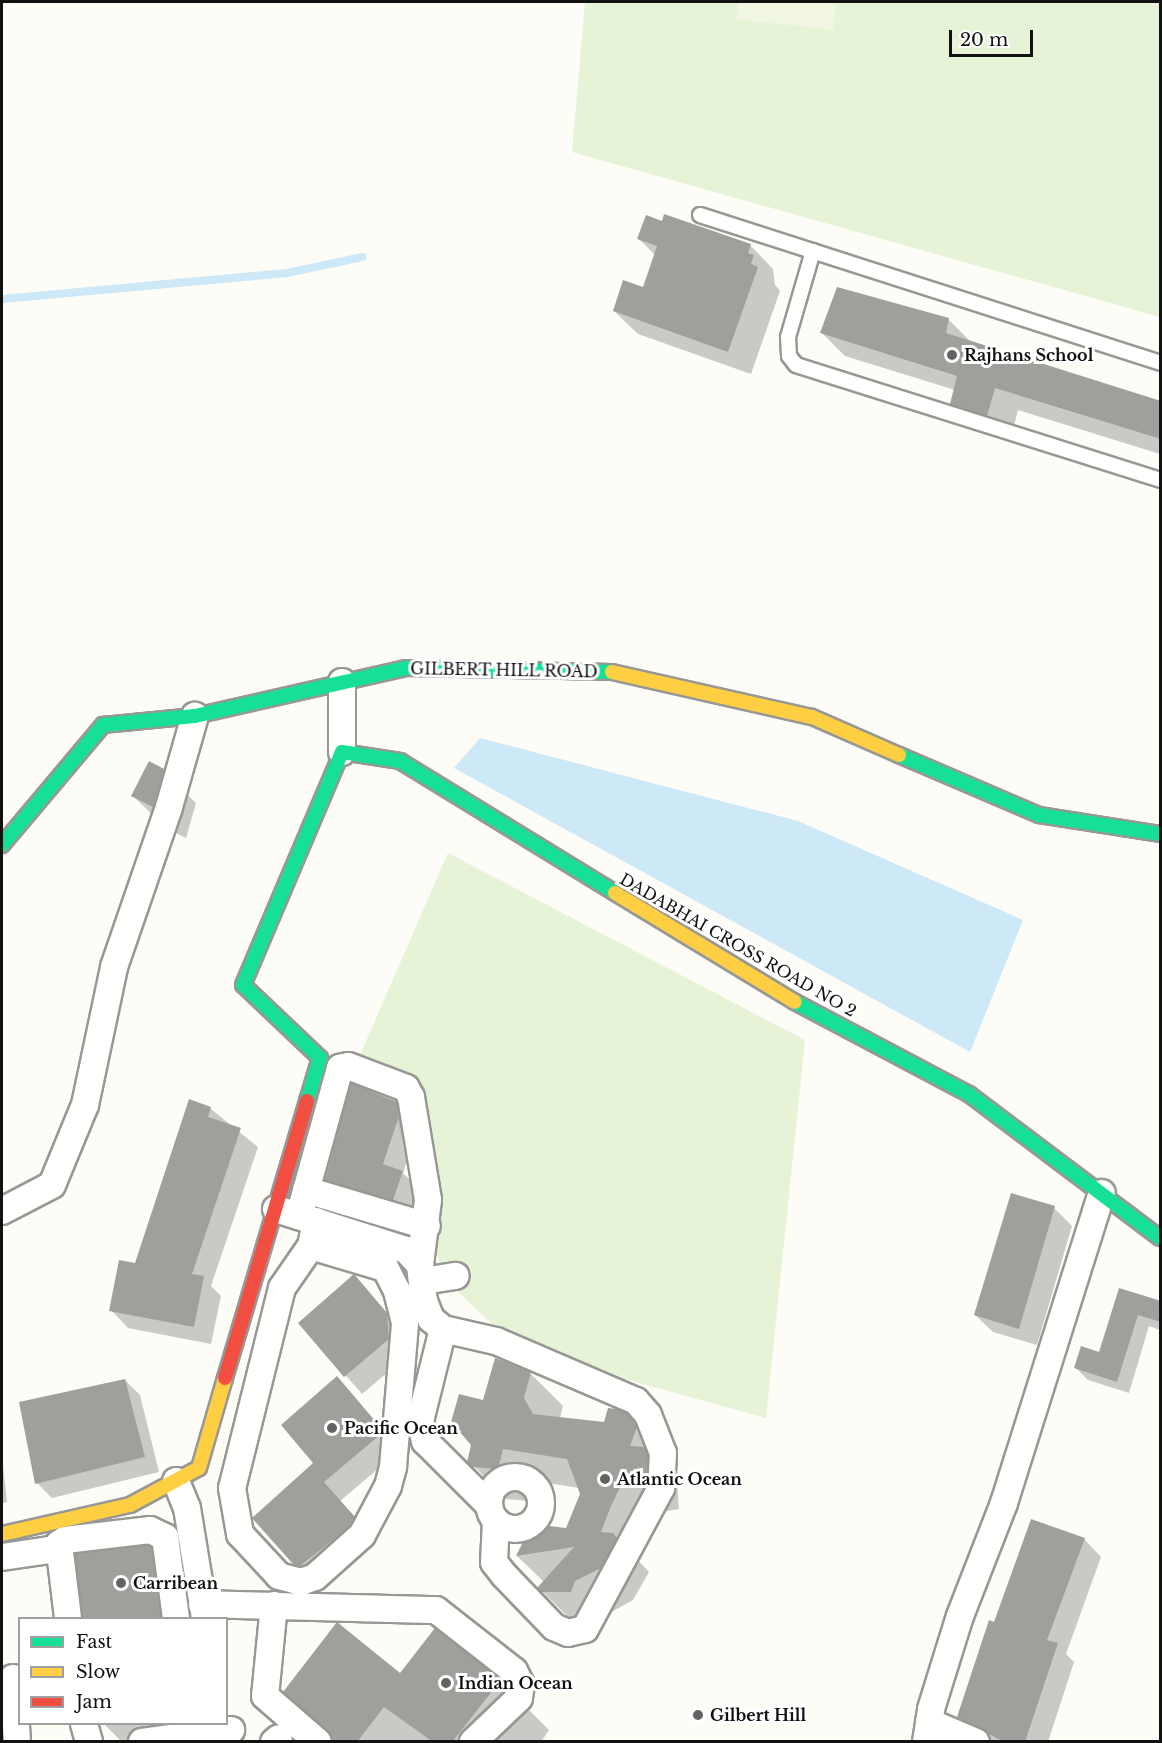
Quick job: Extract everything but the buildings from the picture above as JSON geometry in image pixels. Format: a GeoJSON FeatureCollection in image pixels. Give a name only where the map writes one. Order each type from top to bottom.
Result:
{"type":"FeatureCollection","features":[{"type":"Feature","properties":{"kind":"street","name":"GILBERT HILL ROAD"},"geometry":{"type":"LineString","coordinates":[[2,845],[103,725],[195,716],[407,668],[609,671],[812,717],[1039,814],[1161,834]]}},
{"type":"Feature","properties":{"kind":"street"},"geometry":{"type":"LineString","coordinates":[[342,682],[342,752],[243,985],[320,1058],[308,1224],[282,1288],[232,1488],[240,1534],[255,1555],[279,1576],[301,1582],[315,1577],[362,1535],[388,1486],[405,1323],[397,1291],[371,1239]]}},
{"type":"Feature","properties":{"kind":"street"},"geometry":{"type":"LineString","coordinates":[[2,1211],[52,1185],[85,1105],[114,967],[169,807],[195,716]]}},
{"type":"Feature","properties":{"kind":"street","name":"DADABHAI CROSS ROAD NO 2"},"geometry":{"type":"LineString","coordinates":[[342,752],[400,761],[790,999],[969,1094],[1161,1238]]}},
{"type":"Feature","properties":{"kind":"street"},"geometry":{"type":"LineString","coordinates":[[2,1534],[130,1505],[199,1468],[308,1224],[306,1190],[340,1068],[348,1066],[408,1089],[428,1200],[421,1273],[431,1319],[443,1329],[496,1341],[636,1401],[648,1415],[663,1453],[661,1488],[585,1629],[568,1633],[554,1627],[504,1575],[494,1562],[492,1513],[425,1441],[420,1421],[443,1329]]}},
{"type":"Feature","properties":{"kind":"street"},"geometry":{"type":"LineString","coordinates":[[306,1190],[427,1226]]}},
{"type":"Feature","properties":{"kind":"street"},"geometry":{"type":"LineString","coordinates":[[976,1742],[927,1732],[960,1616],[1004,1503],[1102,1193]]}},
{"type":"Feature","properties":{"kind":"street"},"geometry":{"type":"LineString","coordinates":[[308,1224],[344,1202]]}},
{"type":"Feature","properties":{"kind":"street"},"geometry":{"type":"LineString","coordinates":[[308,1224],[406,1250],[421,1273]]}},
{"type":"Feature","properties":{"kind":"street"},"geometry":{"type":"LineString","coordinates":[[308,1224],[385,1269]]}},
{"type":"Feature","properties":{"kind":"street"},"geometry":{"type":"LineString","coordinates":[[421,1273],[456,1276]]}},
{"type":"Feature","properties":{"kind":"street"},"geometry":{"type":"LineString","coordinates":[[176,1481],[187,1508],[203,1611],[274,1605],[425,1608],[449,1618],[514,1671],[521,1685],[519,1698],[473,1742]]}},
{"type":"Feature","properties":{"kind":"street"},"geometry":{"type":"LineString","coordinates":[[45,1523],[61,1617]]}},
{"type":"Feature","properties":{"kind":"street"},"geometry":{"type":"LineString","coordinates":[[68,1617],[59,1544],[65,1540],[150,1530],[165,1537],[176,1617]]}},
{"type":"Feature","properties":{"kind":"street"},"geometry":{"type":"LineString","coordinates":[[2,1557],[50,1550]]}},
{"type":"Feature","properties":{"kind":"street"},"geometry":{"type":"LineString","coordinates":[[274,1605],[265,1696],[318,1742]]}},
{"type":"Feature","properties":{"kind":"street"},"geometry":{"type":"LineString","coordinates":[[13,1678],[13,1725],[17,1742]]}},
{"type":"Feature","properties":{"kind":"street"},"geometry":{"type":"LineString","coordinates":[[79,1725],[82,1742]]}},
{"type":"Feature","properties":{"kind":"street"},"geometry":{"type":"LineString","coordinates":[[84,1725],[89,1742]]}},
{"type":"Feature","properties":{"kind":"street"},"geometry":{"type":"LineString","coordinates":[[142,1742],[191,1729],[230,1727]]}},
{"type":"Feature","properties":{"kind":"lane"},"geometry":{"type":"LineString","coordinates":[[700,215],[1161,363]]}},
{"type":"Feature","properties":{"kind":"lane"},"geometry":{"type":"LineString","coordinates":[[813,251],[788,337],[789,356],[796,365],[1161,480]]}},
{"type":"Feature","properties":{"kind":"green space"},"geometry":{"type":"Polygon","coordinates":[[[585,2],[1160,2],[1160,317],[572,152],[585,2]]]}},
{"type":"Feature","properties":{"kind":"green space"},"geometry":{"type":"Polygon","coordinates":[[[738,2],[836,2],[833,30],[736,19],[738,2]]]}},
{"type":"Feature","properties":{"kind":"green space"},"geometry":{"type":"Polygon","coordinates":[[[448,853],[805,1040],[766,1418],[520,1350],[445,1280],[383,1075],[357,1062],[448,853]]]}},
{"type":"Feature","properties":{"kind":"water"},"geometry":{"type":"Polygon","coordinates":[[[480,738],[798,821],[1023,920],[970,1052],[454,768],[480,738]]]}},
{"type":"Feature","properties":{"kind":"waterway"},"geometry":{"type":"LineString","coordinates":[[2,299],[287,273],[362,257]]}},
{"type":"Feature","properties":{"kind":"traffic: fast"},"geometry":{"type":"LineString","coordinates":[[2,845],[103,725],[195,716],[407,668],[612,672]]}},
{"type":"Feature","properties":{"kind":"traffic: fast"},"geometry":{"type":"LineString","coordinates":[[307,1101],[320,1058],[243,985],[342,752],[400,761],[615,893]]}},
{"type":"Feature","properties":{"kind":"traffic: fast"},"geometry":{"type":"LineString","coordinates":[[899,755],[1039,815],[1160,834]]}},
{"type":"Feature","properties":{"kind":"traffic: fast"},"geometry":{"type":"LineString","coordinates":[[795,1002],[969,1094],[1160,1238]]}},
{"type":"Feature","properties":{"kind":"traffic: slow"},"geometry":{"type":"LineString","coordinates":[[612,672],[812,717],[899,755]]}},
{"type":"Feature","properties":{"kind":"traffic: slow"},"geometry":{"type":"LineString","coordinates":[[615,893],[795,1002]]}},
{"type":"Feature","properties":{"kind":"traffic: slow"},"geometry":{"type":"LineString","coordinates":[[2,1534],[130,1505],[199,1468],[225,1378]]}},
{"type":"Feature","properties":{"kind":"traffic: jam"},"geometry":{"type":"LineString","coordinates":[[225,1378],[307,1101]]}},
{"type":"Feature","properties":{"kind":"place","name":"Rajhans School"},"geometry":{"type":"Point","coordinates":[952,355]}},
{"type":"Feature","properties":{"kind":"place","name":"Pacific Ocean"},"geometry":{"type":"Point","coordinates":[332,1428]}},
{"type":"Feature","properties":{"kind":"place","name":"Atlantic Ocean"},"geometry":{"type":"Point","coordinates":[605,1479]}},
{"type":"Feature","properties":{"kind":"place","name":"Carribean"},"geometry":{"type":"Point","coordinates":[121,1583]}},
{"type":"Feature","properties":{"kind":"place","name":"Indian Ocean"},"geometry":{"type":"Point","coordinates":[446,1683]}},
{"type":"Feature","properties":{"kind":"place","name":"Gilbert Hill"},"geometry":{"type":"Point","coordinates":[698,1715]}}]}
